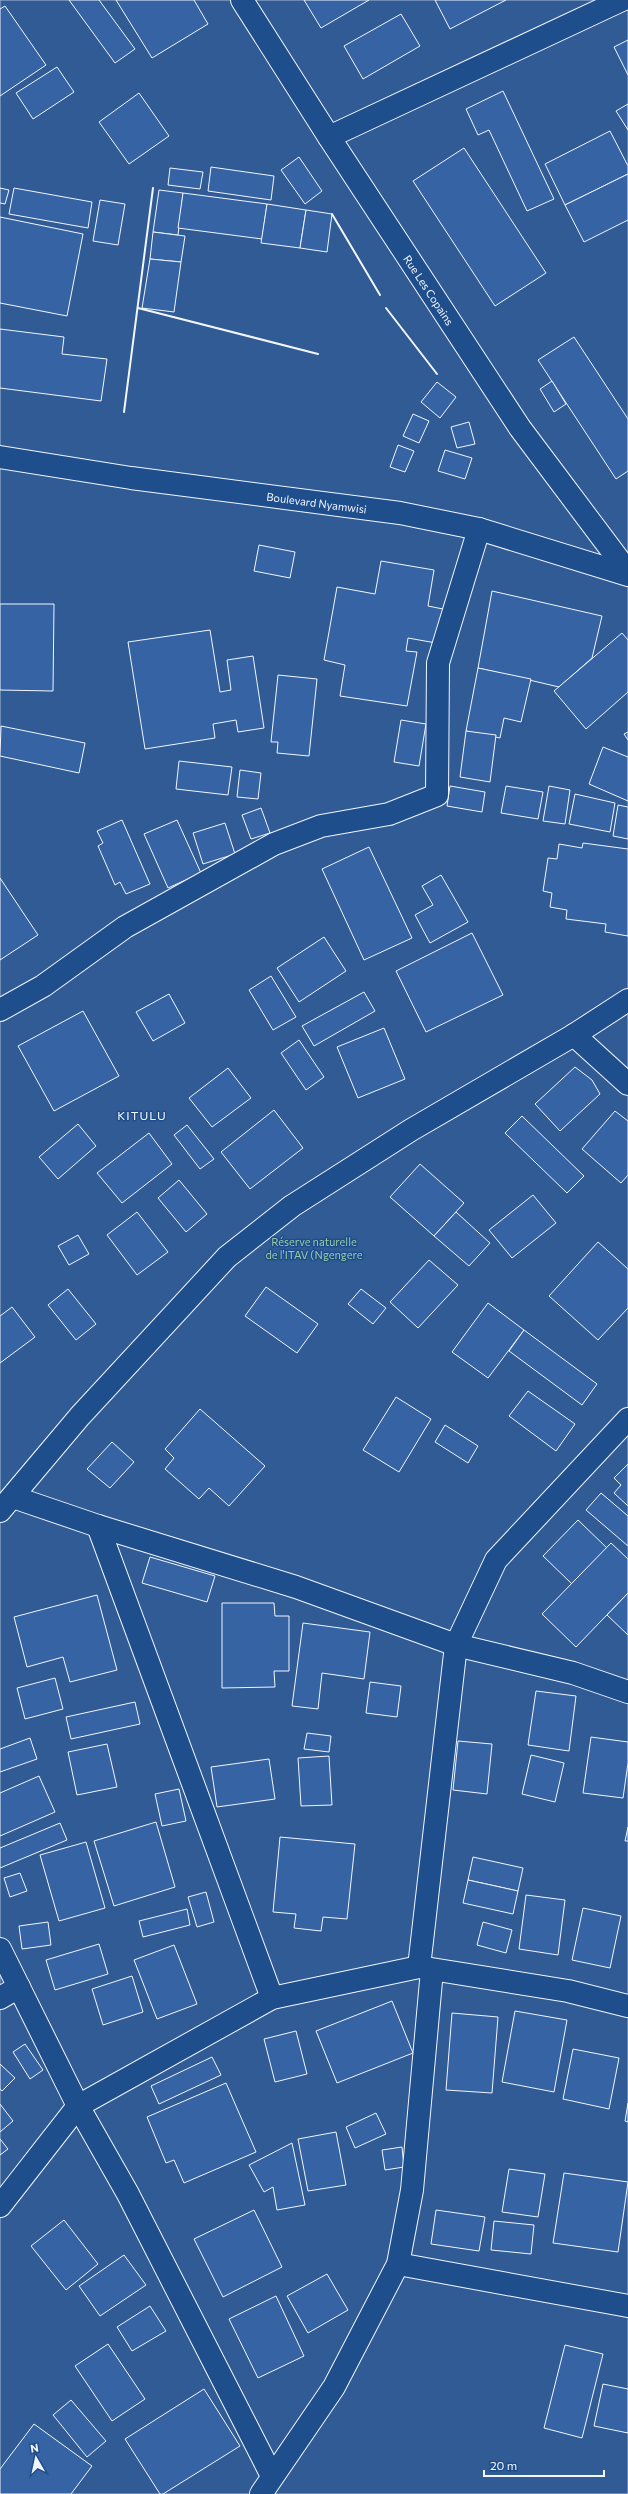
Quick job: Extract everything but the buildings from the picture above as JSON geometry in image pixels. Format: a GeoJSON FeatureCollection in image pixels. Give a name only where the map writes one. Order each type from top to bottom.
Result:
{"type":"FeatureCollection","features":[{"type":"Feature","properties":{"kind":"street","name":"Rue Les Copains"},"geometry":{"type":"LineString","coordinates":[[242,0],[329,137],[520,428],[628,573]]}},
{"type":"Feature","properties":{"kind":"street"},"geometry":{"type":"LineString","coordinates":[[329,137],[622,0]]}},
{"type":"Feature","properties":{"kind":"street","name":"Boulevard Nyamwisi"},"geometry":{"type":"LineString","coordinates":[[0,457],[132,478],[400,513],[479,529],[628,573]]}},
{"type":"Feature","properties":{"kind":"street"},"geometry":{"type":"LineString","coordinates":[[0,1010],[43,986],[125,927],[274,844],[321,826],[389,814],[437,795],[438,663],[479,529]]}},
{"type":"Feature","properties":{"kind":"street"},"geometry":{"type":"LineString","coordinates":[[628,1000],[574,1035],[411,1130],[292,1206],[227,1257],[80,1416],[7,1504],[98,1526],[296,1587],[456,1645],[573,1672],[628,1692]]}},
{"type":"Feature","properties":{"kind":"street"},"geometry":{"type":"LineString","coordinates":[[574,1035],[628,1084]]}},
{"type":"Feature","properties":{"kind":"street"},"geometry":{"type":"LineString","coordinates":[[267,2485],[334,2387],[398,2264],[412,2190],[425,1969],[456,1645],[496,1560],[628,1419]]}},
{"type":"Feature","properties":{"kind":"street"},"geometry":{"type":"LineString","coordinates":[[98,1526],[272,1998]]}},
{"type":"Feature","properties":{"kind":"street"},"geometry":{"type":"LineString","coordinates":[[0,1950],[78,2106],[128,2194],[267,2485]]}},
{"type":"Feature","properties":{"kind":"street"},"geometry":{"type":"LineString","coordinates":[[0,2206],[78,2106],[272,1998],[425,1969],[568,1991],[628,2006]]}},
{"type":"Feature","properties":{"kind":"street"},"geometry":{"type":"LineString","coordinates":[[0,1998],[19,1988]]}},
{"type":"Feature","properties":{"kind":"street"},"geometry":{"type":"LineString","coordinates":[[398,2264],[628,2306]]}},
{"type":"Feature","properties":{"kind":"shaded area","name":"Réserve naturelle de l'ITAV (Ngengere"},"geometry":{"type":"Polygon","coordinates":[[[0,0],[628,0],[628,2494],[0,2494],[0,0]]]}},
{"type":"Feature","properties":{"kind":"wall"},"geometry":{"type":"LineString","coordinates":[[124,412],[153,188]]}},
{"type":"Feature","properties":{"kind":"wall"},"geometry":{"type":"LineString","coordinates":[[332,214],[380,295]]}},
{"type":"Feature","properties":{"kind":"wall"},"geometry":{"type":"LineString","coordinates":[[138,308],[318,354]]}},
{"type":"Feature","properties":{"kind":"wall"},"geometry":{"type":"LineString","coordinates":[[386,308],[437,374]]}},
{"type":"Feature","properties":{"kind":"district","name":"KITULU"},"geometry":{"type":"Point","coordinates":[142,1115]}}]}
